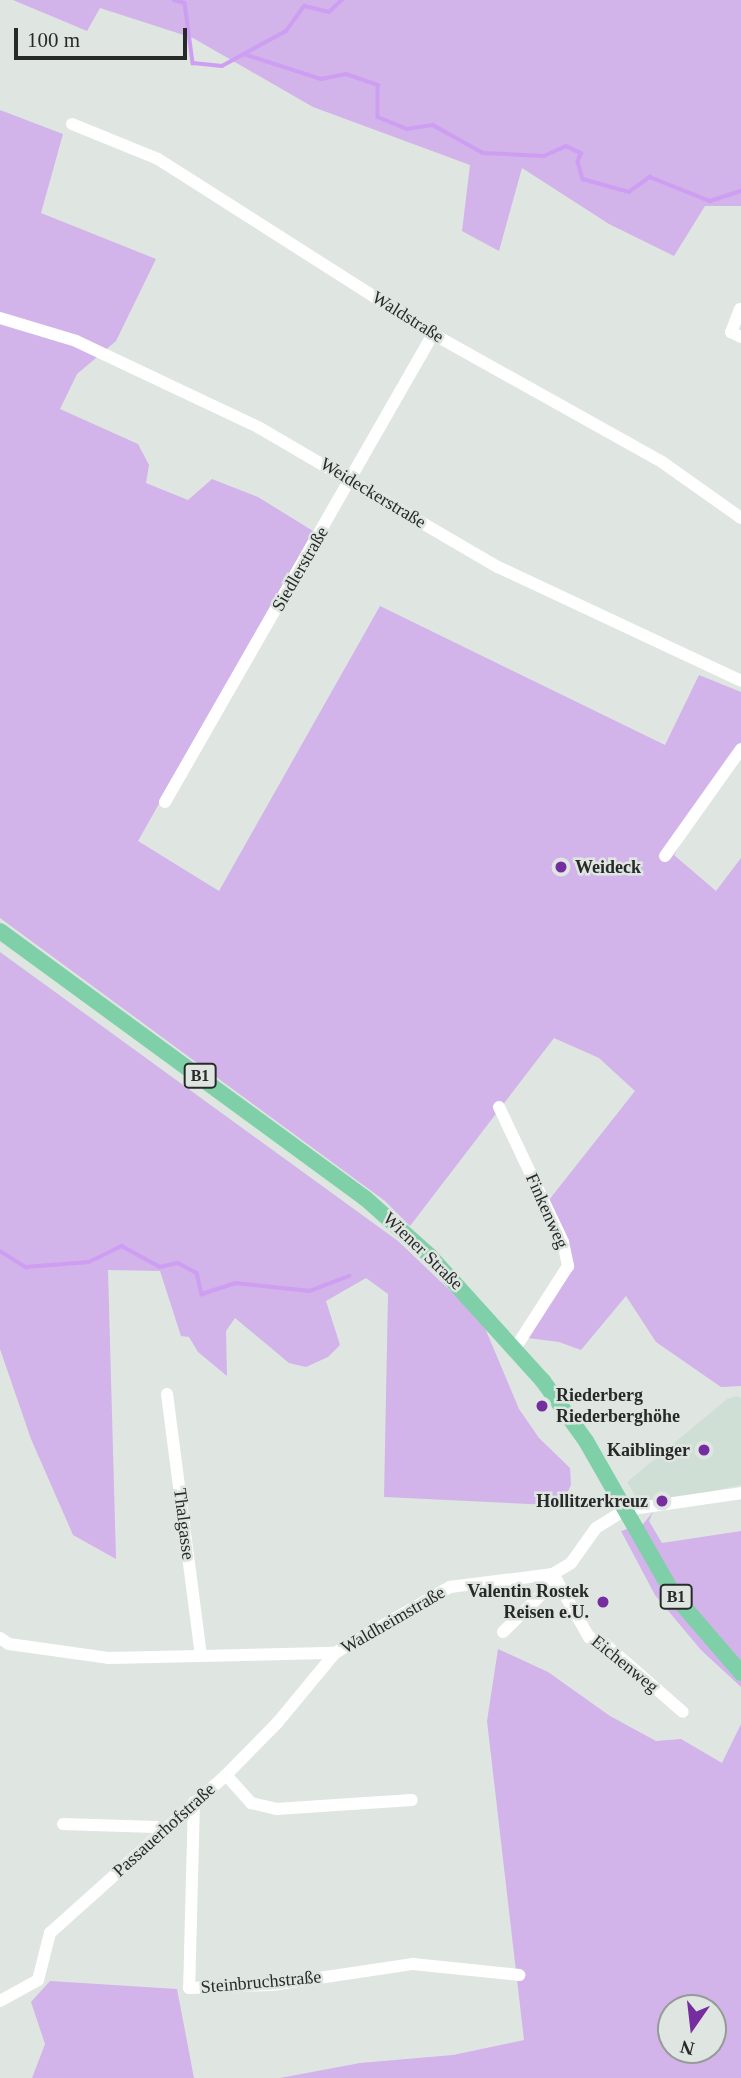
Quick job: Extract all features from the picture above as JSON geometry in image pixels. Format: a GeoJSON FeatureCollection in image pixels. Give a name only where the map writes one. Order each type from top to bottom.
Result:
{"type":"FeatureCollection","features":[{"type":"Feature","properties":{"kind":"main road","name":"Wiener Straße"},"geometry":{"type":"LineString","coordinates":[[0,931],[365,1198],[430,1256],[516,1347],[586,1441],[681,1605],[741,1673]]}},
{"type":"Feature","properties":{"kind":"street","name":"Waldstraße"},"geometry":{"type":"LineString","coordinates":[[72,124],[158,159],[433,334],[662,462],[741,518]]}},
{"type":"Feature","properties":{"kind":"street"},"geometry":{"type":"LineString","coordinates":[[740,309],[732,332],[741,337]]}},
{"type":"Feature","properties":{"kind":"street","name":"Weideckerstraße"},"geometry":{"type":"LineString","coordinates":[[0,318],[76,341],[258,427],[352,478],[498,567],[741,681]]}},
{"type":"Feature","properties":{"kind":"street","name":"Siedlerstraße"},"geometry":{"type":"LineString","coordinates":[[164,802],[433,334]]}},
{"type":"Feature","properties":{"kind":"street"},"geometry":{"type":"LineString","coordinates":[[665,856],[741,749]]}},
{"type":"Feature","properties":{"kind":"street","name":"Finkenweg"},"geometry":{"type":"LineString","coordinates":[[499,1107],[563,1242],[568,1266],[516,1347]]}},
{"type":"Feature","properties":{"kind":"street","name":"Thalgasse"},"geometry":{"type":"LineString","coordinates":[[167,1394],[201,1655]]}},
{"type":"Feature","properties":{"kind":"street"},"geometry":{"type":"LineString","coordinates":[[503,1632],[548,1588],[553,1574],[571,1563],[596,1528],[625,1510],[741,1493]]}},
{"type":"Feature","properties":{"kind":"street","name":"Waldheimstraße"},"geometry":{"type":"LineString","coordinates":[[3,1641],[108,1658],[335,1653],[450,1587],[553,1574]]}},
{"type":"Feature","properties":{"kind":"street","name":"Eichenweg"},"geometry":{"type":"LineString","coordinates":[[553,1574],[589,1637],[605,1644],[682,1712]]}},
{"type":"Feature","properties":{"kind":"street","name":"Passauerhofstraße"},"geometry":{"type":"LineString","coordinates":[[0,2001],[38,1980],[50,1933],[226,1775],[278,1722],[335,1653]]}},
{"type":"Feature","properties":{"kind":"street"},"geometry":{"type":"LineString","coordinates":[[226,1775],[251,1803],[276,1810],[412,1800]]}},
{"type":"Feature","properties":{"kind":"street","name":"Steinbruchstraße"},"geometry":{"type":"LineString","coordinates":[[194,1802],[189,1988],[272,1984],[413,1964],[519,1975]]}},
{"type":"Feature","properties":{"kind":"street"},"geometry":{"type":"LineString","coordinates":[[63,1824],[156,1827],[161,1832]]}},
{"type":"Feature","properties":{"kind":"shaded area"},"geometry":{"type":"Polygon","coordinates":[[[13,0],[741,0],[741,206],[705,206],[674,256],[609,224],[522,168],[499,251],[462,231],[470,165],[313,107],[193,38],[100,8],[87,31],[13,0]]]}},
{"type":"Feature","properties":{"kind":"shaded area"},"geometry":{"type":"Polygon","coordinates":[[[0,110],[63,134],[41,213],[156,259],[116,341],[77,374],[60,409],[138,444],[149,465],[146,483],[188,500],[212,479],[258,497],[313,531],[138,841],[219,891],[380,606],[665,745],[699,675],[741,692],[741,742],[674,855],[716,891],[741,858],[741,1386],[721,1387],[656,1342],[626,1296],[581,1350],[559,1342],[528,1338],[569,1273],[545,1205],[635,1091],[599,1058],[554,1038],[410,1226],[385,1201],[0,918],[0,110]]]}},
{"type":"Feature","properties":{"kind":"shaded area"},"geometry":{"type":"Polygon","coordinates":[[[0,952],[398,1241],[482,1321],[519,1409],[539,1438],[570,1468],[571,1485],[565,1497],[550,1505],[384,1497],[388,1294],[366,1278],[326,1301],[340,1345],[328,1357],[306,1367],[289,1363],[235,1318],[226,1331],[227,1376],[198,1352],[189,1337],[181,1336],[160,1271],[108,1270],[116,1559],[73,1535],[31,1439],[0,1349],[0,952]]]}},
{"type":"Feature","properties":{"kind":"shaded area"},"geometry":{"type":"Polygon","coordinates":[[[737,1396],[741,1398],[741,1485],[666,1501],[637,1499],[627,1482],[727,1399],[737,1396]]]}},
{"type":"Feature","properties":{"kind":"shaded area"},"geometry":{"type":"Polygon","coordinates":[[[653,1512],[649,1521],[662,1543],[741,1531],[741,1687],[701,1650],[655,1595],[621,1531],[643,1524],[653,1512]]]}},
{"type":"Feature","properties":{"kind":"shaded area"},"geometry":{"type":"Polygon","coordinates":[[[498,1649],[548,1672],[610,1716],[656,1741],[681,1739],[722,1763],[741,1724],[741,2078],[280,2078],[360,2063],[453,2055],[524,2040],[487,1721],[498,1649]]]}},
{"type":"Feature","properties":{"kind":"shaded area"},"geometry":{"type":"Polygon","coordinates":[[[50,1981],[177,1989],[194,2078],[32,2078],[45,2044],[31,2002],[50,1981]]]}},
{"type":"Feature","properties":{"kind":"waterway"},"geometry":{"type":"LineString","coordinates":[[174,0],[185,3],[193,63],[222,66],[286,31],[304,6],[329,12],[342,0]]}},
{"type":"Feature","properties":{"kind":"waterway"},"geometry":{"type":"LineString","coordinates":[[244,54],[321,79],[346,74],[378,85],[378,117],[407,129],[433,125],[483,153],[544,156],[566,146],[581,153],[578,162],[583,179],[629,192],[650,177],[710,201],[741,191]]}},
{"type":"Feature","properties":{"kind":"waterway"},"geometry":{"type":"LineString","coordinates":[[0,1251],[26,1267],[89,1262],[122,1246],[160,1267],[178,1263],[197,1273],[202,1294],[235,1283],[310,1291],[349,1276]]}},
{"type":"Feature","properties":{"kind":"place","name":"Weideck"},"geometry":{"type":"Point","coordinates":[561,867]}},
{"type":"Feature","properties":{"kind":"place","name":"Riederberg Riederberghöhe"},"geometry":{"type":"Point","coordinates":[542,1406]}},
{"type":"Feature","properties":{"kind":"place","name":"Kaiblinger"},"geometry":{"type":"Point","coordinates":[704,1450]}},
{"type":"Feature","properties":{"kind":"place","name":"Hollitzerkreuz"},"geometry":{"type":"Point","coordinates":[662,1501]}},
{"type":"Feature","properties":{"kind":"place","name":"Valentin Rostek Reisen e.U."},"geometry":{"type":"Point","coordinates":[603,1602]}}]}
